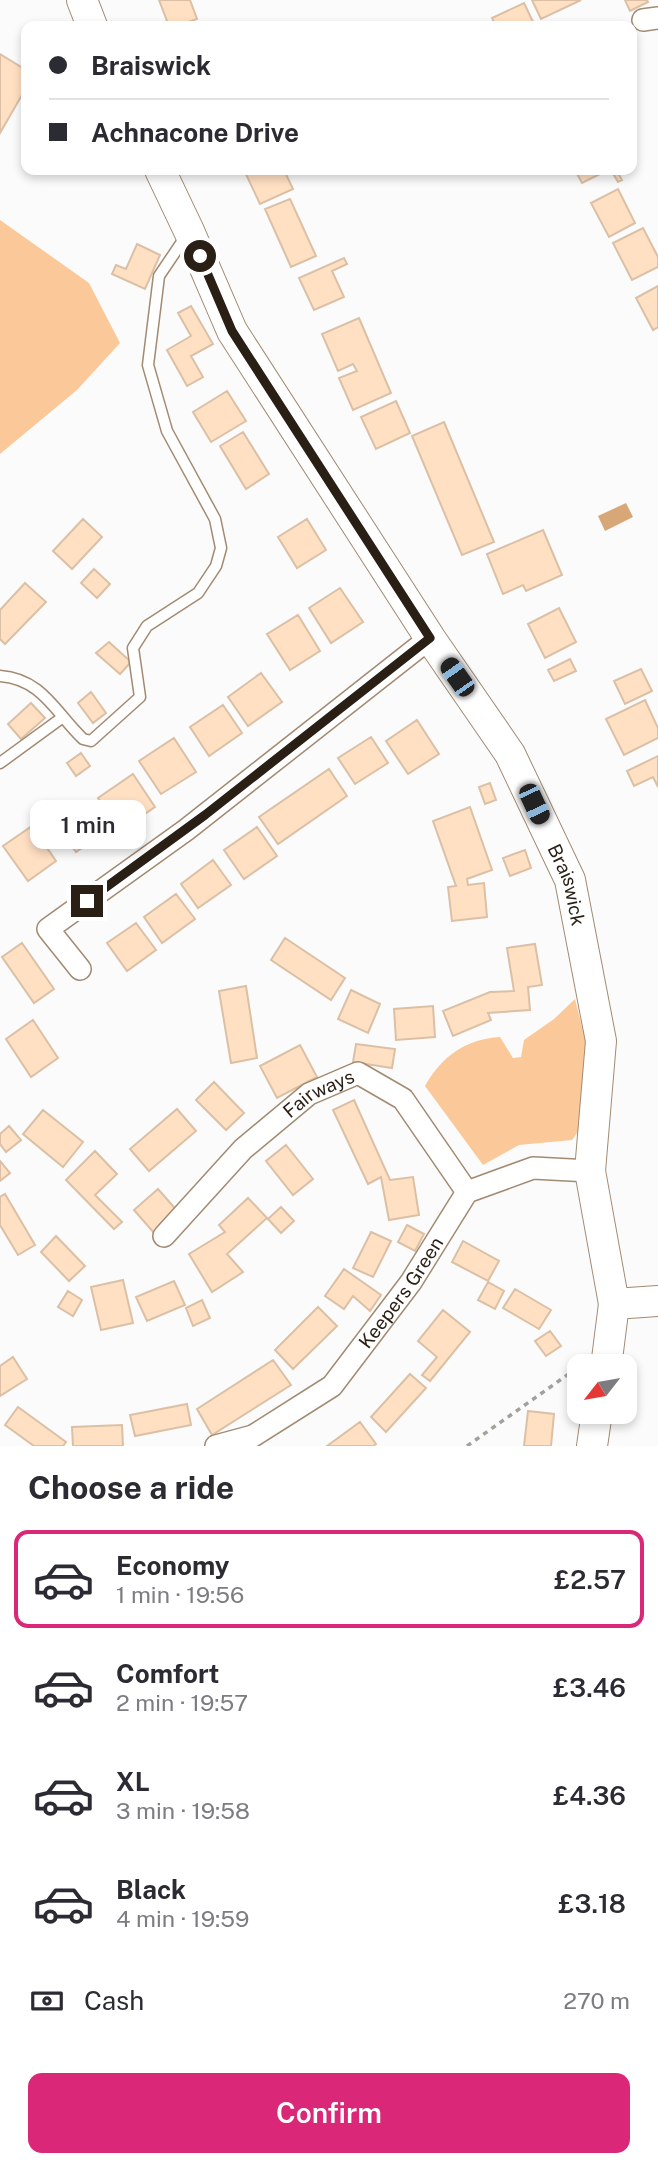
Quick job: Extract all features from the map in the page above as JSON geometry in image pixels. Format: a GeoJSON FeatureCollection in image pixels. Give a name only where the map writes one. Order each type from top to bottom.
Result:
{"type":"FeatureCollection","features":[{"type":"Feature","properties":{"kind":"main road"},"geometry":{"type":"LineString","coordinates":[[82,0],[90,21]]}},
{"type":"Feature","properties":{"kind":"main road","name":"Braiswick"},"geometry":{"type":"LineString","coordinates":[[162,175],[232,331],[430,638],[510,754],[570,880],[601,1041],[590,1171],[614,1304],[608,1354]]}},
{"type":"Feature","properties":{"kind":"main road"},"geometry":{"type":"LineString","coordinates":[[614,1304],[658,1301]]}},
{"type":"Feature","properties":{"kind":"main road"},"geometry":{"type":"LineString","coordinates":[[592,1446],[595,1424]]}},
{"type":"Feature","properties":{"kind":"street"},"geometry":{"type":"LineString","coordinates":[[80,969],[48,929],[186,830],[430,638]]}},
{"type":"Feature","properties":{"kind":"street","name":"Fairways"},"geometry":{"type":"LineString","coordinates":[[164,1236],[243,1149],[309,1094],[358,1073],[403,1099],[467,1192]]}},
{"type":"Feature","properties":{"kind":"street"},"geometry":{"type":"LineString","coordinates":[[467,1192],[533,1168],[590,1171]]}},
{"type":"Feature","properties":{"kind":"street","name":"Keepers Green"},"geometry":{"type":"LineString","coordinates":[[216,1446],[253,1436],[332,1386],[411,1282],[467,1192]]}},
{"type":"Feature","properties":{"kind":"lane"},"geometry":{"type":"LineString","coordinates":[[0,676],[23,679],[46,698],[83,739],[91,741],[140,697],[134,648],[146,626],[198,593],[216,566],[221,548],[215,519],[167,431],[148,365],[159,276],[189,231]]}},
{"type":"Feature","properties":{"kind":"lane"},"geometry":{"type":"LineString","coordinates":[[0,763],[63,717]]}},
{"type":"Feature","properties":{"kind":"path"},"geometry":{"type":"LineString","coordinates":[[467,1446],[567,1382]]}},
{"type":"Feature","properties":{"kind":"shaded area"},"geometry":{"type":"Polygon","coordinates":[[[0,220],[89,283],[120,343],[77,390],[0,454],[0,220]]]}},
{"type":"Feature","properties":{"kind":"shaded area"},"geometry":{"type":"Polygon","coordinates":[[[626,503],[633,517],[605,531],[598,516],[626,503]]]}},
{"type":"Feature","properties":{"kind":"shaded area"},"geometry":{"type":"Polygon","coordinates":[[[575,999],[590,1059],[585,1122],[572,1140],[519,1145],[483,1165],[425,1086],[447,1058],[476,1041],[500,1037],[513,1058],[521,1057],[524,1040],[554,1019],[575,999]]]}},
{"type":"Feature","properties":{"kind":"building"},"geometry":{"type":"Polygon","coordinates":[[[159,0],[190,0],[197,19],[167,21],[159,0]]]}},
{"type":"Feature","properties":{"kind":"building"},"geometry":{"type":"Polygon","coordinates":[[[532,0],[581,0],[541,19],[532,0]]]}},
{"type":"Feature","properties":{"kind":"building"},"geometry":{"type":"Polygon","coordinates":[[[625,0],[647,0],[648,2],[630,11],[625,0]]]}},
{"type":"Feature","properties":{"kind":"building"},"geometry":{"type":"Polygon","coordinates":[[[524,3],[533,21],[494,21],[492,18],[524,3]]]}},
{"type":"Feature","properties":{"kind":"building"},"geometry":{"type":"Polygon","coordinates":[[[0,54],[21,67],[21,97],[0,133],[0,54]]]}},
{"type":"Feature","properties":{"kind":"building"},"geometry":{"type":"Polygon","coordinates":[[[246,175],[286,175],[293,189],[260,204],[246,175]]]}},
{"type":"Feature","properties":{"kind":"building"},"geometry":{"type":"Polygon","coordinates":[[[578,175],[598,175],[582,183],[578,175]]]}},
{"type":"Feature","properties":{"kind":"building"},"geometry":{"type":"Polygon","coordinates":[[[614,175],[619,175],[622,180],[618,182],[614,175]]]}},
{"type":"Feature","properties":{"kind":"building"},"geometry":{"type":"Polygon","coordinates":[[[618,189],[635,223],[609,237],[591,203],[618,189]]]}},
{"type":"Feature","properties":{"kind":"building"},"geometry":{"type":"Polygon","coordinates":[[[290,199],[316,256],[291,267],[265,209],[290,199]]]}},
{"type":"Feature","properties":{"kind":"building"},"geometry":{"type":"Polygon","coordinates":[[[643,228],[658,257],[658,267],[632,280],[613,243],[643,228]]]}},
{"type":"Feature","properties":{"kind":"building"},"geometry":{"type":"Polygon","coordinates":[[[137,244],[160,255],[145,289],[112,274],[116,265],[126,269],[137,244]]]}},
{"type":"Feature","properties":{"kind":"building"},"geometry":{"type":"Polygon","coordinates":[[[344,258],[347,264],[332,271],[344,297],[314,310],[299,278],[344,258]]]}},
{"type":"Feature","properties":{"kind":"building"},"geometry":{"type":"Polygon","coordinates":[[[658,286],[658,327],[653,330],[636,298],[658,286]]]}},
{"type":"Feature","properties":{"kind":"building"},"geometry":{"type":"Polygon","coordinates":[[[191,306],[213,344],[191,356],[203,377],[187,386],[167,350],[191,336],[178,313],[191,306]]]}},
{"type":"Feature","properties":{"kind":"building"},"geometry":{"type":"Polygon","coordinates":[[[359,318],[391,393],[353,410],[339,378],[357,371],[353,364],[338,371],[322,334],[359,318]]]}},
{"type":"Feature","properties":{"kind":"building"},"geometry":{"type":"Polygon","coordinates":[[[227,391],[246,421],[211,442],[193,412],[227,391]]]}},
{"type":"Feature","properties":{"kind":"building"},"geometry":{"type":"Polygon","coordinates":[[[396,401],[410,433],[376,449],[361,417],[396,401]]]}},
{"type":"Feature","properties":{"kind":"building"},"geometry":{"type":"Polygon","coordinates":[[[444,422],[494,542],[462,555],[412,436],[444,422]]]}},
{"type":"Feature","properties":{"kind":"building"},"geometry":{"type":"Polygon","coordinates":[[[243,432],[269,474],[246,489],[220,446],[243,432]]]}},
{"type":"Feature","properties":{"kind":"building"},"geometry":{"type":"Polygon","coordinates":[[[83,519],[102,537],[72,569],[53,551],[83,519]]]}},
{"type":"Feature","properties":{"kind":"building"},"geometry":{"type":"Polygon","coordinates":[[[307,519],[326,550],[297,568],[278,537],[307,519]]]}},
{"type":"Feature","properties":{"kind":"building"},"geometry":{"type":"Polygon","coordinates":[[[543,530],[562,575],[526,591],[523,585],[503,594],[487,554],[543,530]]]}},
{"type":"Feature","properties":{"kind":"building"},"geometry":{"type":"Polygon","coordinates":[[[94,569],[110,584],[97,598],[81,583],[94,569]]]}},
{"type":"Feature","properties":{"kind":"building"},"geometry":{"type":"Polygon","coordinates":[[[25,583],[46,602],[5,644],[0,639],[0,610],[25,583]]]}},
{"type":"Feature","properties":{"kind":"building"},"geometry":{"type":"Polygon","coordinates":[[[340,588],[363,622],[331,643],[309,608],[340,588]]]}},
{"type":"Feature","properties":{"kind":"building"},"geometry":{"type":"Polygon","coordinates":[[[559,608],[576,642],[545,658],[528,624],[559,608]]]}},
{"type":"Feature","properties":{"kind":"building"},"geometry":{"type":"Polygon","coordinates":[[[298,615],[320,651],[290,670],[267,634],[298,615]]]}},
{"type":"Feature","properties":{"kind":"building"},"geometry":{"type":"Polygon","coordinates":[[[109,642],[131,662],[120,674],[96,653],[109,642]]]}},
{"type":"Feature","properties":{"kind":"building"},"geometry":{"type":"Polygon","coordinates":[[[570,659],[576,671],[554,681],[548,670],[570,659]]]}},
{"type":"Feature","properties":{"kind":"building"},"geometry":{"type":"Polygon","coordinates":[[[641,669],[652,691],[625,704],[614,681],[641,669]]]}},
{"type":"Feature","properties":{"kind":"building"},"geometry":{"type":"Polygon","coordinates":[[[261,673],[282,702],[248,726],[228,697],[261,673]]]}},
{"type":"Feature","properties":{"kind":"building"},"geometry":{"type":"Polygon","coordinates":[[[91,692],[106,713],[93,723],[78,703],[91,692]]]}},
{"type":"Feature","properties":{"kind":"building"},"geometry":{"type":"Polygon","coordinates":[[[645,700],[658,728],[658,738],[624,755],[606,719],[645,700]]]}},
{"type":"Feature","properties":{"kind":"building"},"geometry":{"type":"Polygon","coordinates":[[[31,703],[45,718],[21,739],[8,724],[31,703]]]}},
{"type":"Feature","properties":{"kind":"building"},"geometry":{"type":"Polygon","coordinates":[[[223,705],[242,733],[209,756],[190,727],[223,705]]]}},
{"type":"Feature","properties":{"kind":"building"},"geometry":{"type":"Polygon","coordinates":[[[417,720],[439,754],[408,774],[386,741],[417,720]]]}},
{"type":"Feature","properties":{"kind":"building"},"geometry":{"type":"Polygon","coordinates":[[[371,737],[388,763],[355,784],[338,758],[371,737]]]}},
{"type":"Feature","properties":{"kind":"building"},"geometry":{"type":"Polygon","coordinates":[[[174,738],[196,772],[161,794],[139,761],[174,738]]]}},
{"type":"Feature","properties":{"kind":"building"},"geometry":{"type":"Polygon","coordinates":[[[81,753],[90,766],[76,776],[67,763],[81,753]]]}},
{"type":"Feature","properties":{"kind":"building"},"geometry":{"type":"Polygon","coordinates":[[[658,756],[658,787],[653,777],[634,786],[627,771],[658,756]]]}},
{"type":"Feature","properties":{"kind":"building"},"geometry":{"type":"Polygon","coordinates":[[[329,769],[347,796],[278,844],[259,817],[329,769]]]}},
{"type":"Feature","properties":{"kind":"building"},"geometry":{"type":"Polygon","coordinates":[[[133,774],[155,807],[120,831],[98,798],[133,774]]]}},
{"type":"Feature","properties":{"kind":"building"},"geometry":{"type":"Polygon","coordinates":[[[490,783],[496,800],[485,804],[479,787],[490,783]]]}},
{"type":"Feature","properties":{"kind":"building"},"geometry":{"type":"Polygon","coordinates":[[[86,804],[105,832],[76,852],[56,824],[86,804]]]}},
{"type":"Feature","properties":{"kind":"building"},"geometry":{"type":"Polygon","coordinates":[[[470,807],[492,870],[467,879],[468,885],[484,883],[487,917],[452,921],[448,887],[456,886],[433,821],[470,807]]]}},
{"type":"Feature","properties":{"kind":"building"},"geometry":{"type":"Polygon","coordinates":[[[32,826],[56,861],[28,881],[3,846],[32,826]]]}},
{"type":"Feature","properties":{"kind":"building"},"geometry":{"type":"Polygon","coordinates":[[[257,827],[277,856],[244,879],[224,850],[257,827]]]}},
{"type":"Feature","properties":{"kind":"building"},"geometry":{"type":"Polygon","coordinates":[[[525,850],[531,868],[510,876],[503,858],[525,850]]]}},
{"type":"Feature","properties":{"kind":"building"},"geometry":{"type":"Polygon","coordinates":[[[213,860],[231,885],[198,908],[181,884],[213,860]]]}},
{"type":"Feature","properties":{"kind":"building"},"geometry":{"type":"Polygon","coordinates":[[[176,894],[195,919],[162,943],[144,917],[176,894]]]}},
{"type":"Feature","properties":{"kind":"building"},"geometry":{"type":"Polygon","coordinates":[[[136,923],[156,950],[127,971],[107,943],[136,923]]]}},
{"type":"Feature","properties":{"kind":"building"},"geometry":{"type":"Polygon","coordinates":[[[285,938],[345,978],[331,1000],[271,960],[285,938]]]}},
{"type":"Feature","properties":{"kind":"building"},"geometry":{"type":"Polygon","coordinates":[[[22,943],[54,989],[34,1003],[2,957],[22,943]]]}},
{"type":"Feature","properties":{"kind":"building"},"geometry":{"type":"Polygon","coordinates":[[[535,944],[542,985],[528,987],[530,1010],[488,1013],[491,1020],[453,1036],[443,1011],[490,992],[514,991],[507,948],[535,944]]]}},
{"type":"Feature","properties":{"kind":"building"},"geometry":{"type":"Polygon","coordinates":[[[246,986],[257,1058],[231,1063],[219,991],[246,986]]]}},
{"type":"Feature","properties":{"kind":"building"},"geometry":{"type":"Polygon","coordinates":[[[351,990],[380,1004],[368,1033],[338,1019],[351,990]]]}},
{"type":"Feature","properties":{"kind":"building"},"geometry":{"type":"Polygon","coordinates":[[[433,1006],[435,1037],[396,1040],[394,1009],[433,1006]]]}},
{"type":"Feature","properties":{"kind":"building"},"geometry":{"type":"Polygon","coordinates":[[[33,1020],[58,1058],[31,1077],[6,1039],[33,1020]]]}},
{"type":"Feature","properties":{"kind":"building"},"geometry":{"type":"Polygon","coordinates":[[[356,1044],[395,1049],[392,1068],[353,1062],[356,1044]]]}},
{"type":"Feature","properties":{"kind":"building"},"geometry":{"type":"Polygon","coordinates":[[[300,1045],[317,1077],[277,1098],[260,1066],[300,1045]]]}},
{"type":"Feature","properties":{"kind":"building"},"geometry":{"type":"Polygon","coordinates":[[[214,1082],[244,1113],[226,1130],[196,1100],[214,1082]]]}},
{"type":"Feature","properties":{"kind":"building"},"geometry":{"type":"Polygon","coordinates":[[[354,1100],[390,1180],[413,1177],[419,1215],[389,1220],[381,1177],[368,1184],[333,1110],[354,1100]]]}},
{"type":"Feature","properties":{"kind":"building"},"geometry":{"type":"Polygon","coordinates":[[[177,1109],[196,1131],[149,1171],[130,1149],[177,1109]]]}},
{"type":"Feature","properties":{"kind":"building"},"geometry":{"type":"Polygon","coordinates":[[[43,1110],[83,1142],[63,1167],[23,1134],[43,1110]]]}},
{"type":"Feature","properties":{"kind":"building"},"geometry":{"type":"Polygon","coordinates":[[[9,1126],[21,1140],[6,1152],[0,1144],[0,1134],[9,1126]]]}},
{"type":"Feature","properties":{"kind":"building"},"geometry":{"type":"Polygon","coordinates":[[[286,1145],[313,1179],[293,1195],[266,1161],[286,1145]]]}},
{"type":"Feature","properties":{"kind":"building"},"geometry":{"type":"Polygon","coordinates":[[[95,1151],[117,1174],[95,1195],[122,1222],[114,1229],[66,1180],[95,1151]]]}},
{"type":"Feature","properties":{"kind":"building"},"geometry":{"type":"Polygon","coordinates":[[[0,1161],[10,1173],[0,1181],[0,1161]]]}},
{"type":"Feature","properties":{"kind":"building"},"geometry":{"type":"Polygon","coordinates":[[[158,1189],[179,1213],[155,1234],[134,1210],[158,1189]]]}},
{"type":"Feature","properties":{"kind":"building"},"geometry":{"type":"Polygon","coordinates":[[[5,1194],[35,1245],[18,1255],[0,1225],[0,1197],[5,1194]]]}},
{"type":"Feature","properties":{"kind":"building"},"geometry":{"type":"Polygon","coordinates":[[[248,1198],[267,1218],[227,1254],[243,1272],[212,1292],[189,1254],[225,1232],[219,1225],[248,1198]]]}},
{"type":"Feature","properties":{"kind":"building"},"geometry":{"type":"Polygon","coordinates":[[[281,1207],[294,1221],[281,1233],[268,1219],[281,1207]]]}},
{"type":"Feature","properties":{"kind":"building"},"geometry":{"type":"Polygon","coordinates":[[[407,1225],[424,1234],[415,1251],[398,1242],[407,1225]]]}},
{"type":"Feature","properties":{"kind":"building"},"geometry":{"type":"Polygon","coordinates":[[[371,1232],[391,1241],[373,1277],[353,1268],[371,1232]]]}},
{"type":"Feature","properties":{"kind":"building"},"geometry":{"type":"Polygon","coordinates":[[[56,1236],[85,1266],[69,1281],[41,1252],[56,1236]]]}},
{"type":"Feature","properties":{"kind":"building"},"geometry":{"type":"Polygon","coordinates":[[[463,1241],[499,1261],[488,1281],[452,1262],[463,1241]]]}},
{"type":"Feature","properties":{"kind":"building"},"geometry":{"type":"Polygon","coordinates":[[[344,1269],[381,1295],[370,1311],[353,1296],[344,1309],[325,1296],[344,1269]]]}},
{"type":"Feature","properties":{"kind":"building"},"geometry":{"type":"Polygon","coordinates":[[[123,1280],[133,1323],[101,1330],[91,1287],[123,1280]]]}},
{"type":"Feature","properties":{"kind":"building"},"geometry":{"type":"Polygon","coordinates":[[[174,1281],[185,1305],[147,1321],[136,1297],[174,1281]]]}},
{"type":"Feature","properties":{"kind":"building"},"geometry":{"type":"Polygon","coordinates":[[[488,1282],[504,1291],[495,1309],[478,1300],[488,1282]]]}},
{"type":"Feature","properties":{"kind":"building"},"geometry":{"type":"Polygon","coordinates":[[[515,1289],[551,1310],[539,1329],[503,1308],[515,1289]]]}},
{"type":"Feature","properties":{"kind":"building"},"geometry":{"type":"Polygon","coordinates":[[[68,1291],[82,1300],[73,1316],[58,1307],[68,1291]]]}},
{"type":"Feature","properties":{"kind":"building"},"geometry":{"type":"Polygon","coordinates":[[[202,1300],[210,1318],[193,1326],[186,1308],[202,1300]]]}},
{"type":"Feature","properties":{"kind":"building"},"geometry":{"type":"Polygon","coordinates":[[[318,1307],[337,1326],[293,1369],[275,1350],[318,1307]]]}},
{"type":"Feature","properties":{"kind":"building"},"geometry":{"type":"Polygon","coordinates":[[[443,1310],[470,1332],[430,1381],[422,1375],[437,1357],[418,1341],[443,1310]]]}},
{"type":"Feature","properties":{"kind":"building"},"geometry":{"type":"Polygon","coordinates":[[[550,1331],[561,1346],[546,1356],[535,1341],[550,1331]]]}},
{"type":"Feature","properties":{"kind":"building"},"geometry":{"type":"Polygon","coordinates":[[[13,1357],[27,1379],[0,1396],[0,1366],[13,1357]]]}},
{"type":"Feature","properties":{"kind":"building"},"geometry":{"type":"Polygon","coordinates":[[[273,1360],[291,1385],[212,1435],[197,1409],[273,1360]]]}},
{"type":"Feature","properties":{"kind":"building"},"geometry":{"type":"Polygon","coordinates":[[[410,1374],[426,1388],[386,1432],[371,1417],[410,1374]]]}},
{"type":"Feature","properties":{"kind":"building"},"geometry":{"type":"Polygon","coordinates":[[[187,1404],[191,1425],[135,1436],[130,1415],[187,1404]]]}},
{"type":"Feature","properties":{"kind":"building"},"geometry":{"type":"Polygon","coordinates":[[[18,1407],[66,1442],[63,1446],[34,1446],[5,1425],[18,1407]]]}},
{"type":"Feature","properties":{"kind":"building"},"geometry":{"type":"Polygon","coordinates":[[[528,1411],[554,1414],[551,1446],[524,1446],[528,1411]]]}},
{"type":"Feature","properties":{"kind":"building"},"geometry":{"type":"Polygon","coordinates":[[[360,1422],[376,1444],[327,1446],[360,1422]]]}},
{"type":"Feature","properties":{"kind":"building"},"geometry":{"type":"Polygon","coordinates":[[[122,1425],[123,1446],[73,1446],[72,1427],[122,1425]]]}},
{"type":"Feature","properties":{"kind":"route"},"geometry":{"type":"LineString","coordinates":[[87,901],[186,830],[342,710],[430,638],[232,331],[200,256]]}}]}
